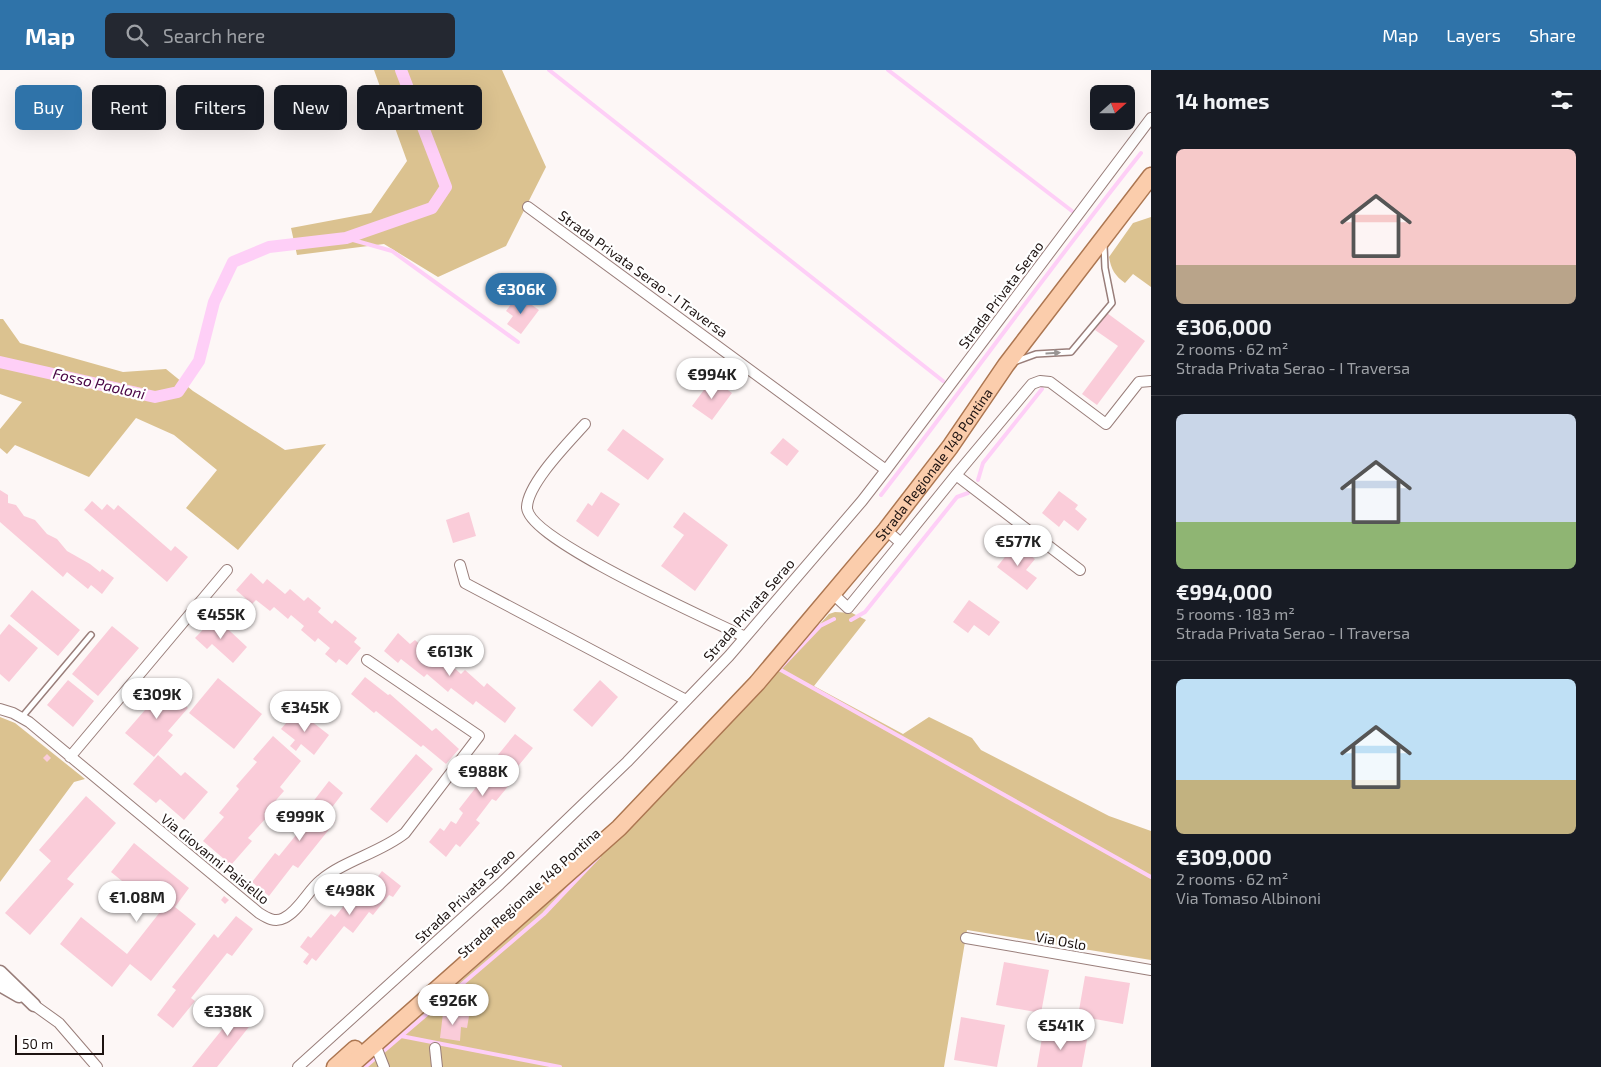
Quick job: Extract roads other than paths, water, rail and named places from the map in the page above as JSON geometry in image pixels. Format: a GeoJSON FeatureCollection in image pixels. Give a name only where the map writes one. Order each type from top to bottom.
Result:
{"type":"FeatureCollection","features":[{"type":"Feature","properties":{"kind":"main road","name":"Strada Regionale 148 Pontina"},"geometry":{"type":"LineString","coordinates":[[349,1067],[619,828],[757,683],[886,530],[950,447],[1006,365],[1151,176]]}},
{"type":"Feature","properties":{"kind":"main road","name":"Strada Regionale 148 Pontina"},"geometry":{"type":"LineString","coordinates":[[335,1067],[702,740]]}},
{"type":"Feature","properties":{"kind":"street","name":"Strada Privata Serao"},"geometry":{"type":"LineString","coordinates":[[310,1067],[315,1052],[500,884],[627,762],[745,637],[862,501],[1151,118]]}},
{"type":"Feature","properties":{"kind":"street","name":"Strada Privata Serao - I Traversa"},"geometry":{"type":"LineString","coordinates":[[528,207],[886,470]]}},
{"type":"Feature","properties":{"kind":"street"},"geometry":{"type":"LineString","coordinates":[[833,594],[848,608],[1032,384],[1040,381],[1050,382],[1106,424],[1139,382],[1151,381]]}},
{"type":"Feature","properties":{"kind":"street"},"geometry":{"type":"LineString","coordinates":[[585,424],[536,481],[528,497],[527,509],[531,518],[557,538],[602,567],[745,637]]}},
{"type":"Feature","properties":{"kind":"street"},"geometry":{"type":"LineString","coordinates":[[956,475],[1080,570]]}},
{"type":"Feature","properties":{"kind":"street"},"geometry":{"type":"LineString","coordinates":[[886,530],[901,543]]}},
{"type":"Feature","properties":{"kind":"street"},"geometry":{"type":"LineString","coordinates":[[460,565],[465,583],[686,700]]}},
{"type":"Feature","properties":{"kind":"street"},"geometry":{"type":"LineString","coordinates":[[70,757],[228,570]]}},
{"type":"Feature","properties":{"kind":"street","name":"Via Giovanni Paisiello"},"geometry":{"type":"LineString","coordinates":[[0,708],[29,722],[259,914],[270,920],[277,921],[285,918],[320,880],[405,834],[479,736],[367,660]]}},
{"type":"Feature","properties":{"kind":"street","name":"Via Oslo"},"geometry":{"type":"LineString","coordinates":[[966,938],[1151,970]]}},
{"type":"Feature","properties":{"kind":"street"},"geometry":{"type":"LineString","coordinates":[[0,972],[34,1004],[58,1023],[97,1067]]}},
{"type":"Feature","properties":{"kind":"street"},"geometry":{"type":"LineString","coordinates":[[0,986],[34,1004]]}},
{"type":"Feature","properties":{"kind":"street"},"geometry":{"type":"LineString","coordinates":[[374,1044],[383,1065]]}},
{"type":"Feature","properties":{"kind":"street"},"geometry":{"type":"LineString","coordinates":[[435,1048],[437,1067]]}},
{"type":"Feature","properties":{"kind":"street"},"geometry":{"type":"LineString","coordinates":[[298,1067],[315,1052]]}},
{"type":"Feature","properties":{"kind":"lane"},"geometry":{"type":"LineString","coordinates":[[1006,365],[1036,354],[1071,352],[1112,303],[1105,268],[1104,238]]}},
{"type":"Feature","properties":{"kind":"lane"},"geometry":{"type":"LineString","coordinates":[[21,718],[91,636]]}},
{"type":"Feature","properties":{"kind":"waterway","name":"Fosso Paoloni"},"geometry":{"type":"LineString","coordinates":[[0,362],[155,397],[178,392],[199,361],[214,302],[233,262],[269,247],[346,238],[432,208],[446,187],[401,70]]}},
{"type":"Feature","properties":{"kind":"waterway"},"geometry":{"type":"LineString","coordinates":[[549,70],[943,381]]}},
{"type":"Feature","properties":{"kind":"waterway"},"geometry":{"type":"LineString","coordinates":[[888,70],[1072,211]]}},
{"type":"Feature","properties":{"kind":"waterway"},"geometry":{"type":"LineString","coordinates":[[881,495],[1141,153]]}},
{"type":"Feature","properties":{"kind":"waterway"},"geometry":{"type":"LineString","coordinates":[[346,238],[392,251],[518,342]]}},
{"type":"Feature","properties":{"kind":"waterway"},"geometry":{"type":"LineString","coordinates":[[978,480],[983,463],[1042,389]]}},
{"type":"Feature","properties":{"kind":"waterway"},"geometry":{"type":"LineString","coordinates":[[851,620],[865,612],[957,497],[968,493]]}},
{"type":"Feature","properties":{"kind":"waterway"},"geometry":{"type":"LineString","coordinates":[[781,667],[820,626],[834,619]]}},
{"type":"Feature","properties":{"kind":"waterway"},"geometry":{"type":"LineString","coordinates":[[779,669],[1151,877]]}},
{"type":"Feature","properties":{"kind":"waterway"},"geometry":{"type":"LineString","coordinates":[[365,1067],[544,914],[599,856]]}},
{"type":"Feature","properties":{"kind":"waterway"},"geometry":{"type":"LineString","coordinates":[[401,1036],[560,1067]]}}]}
